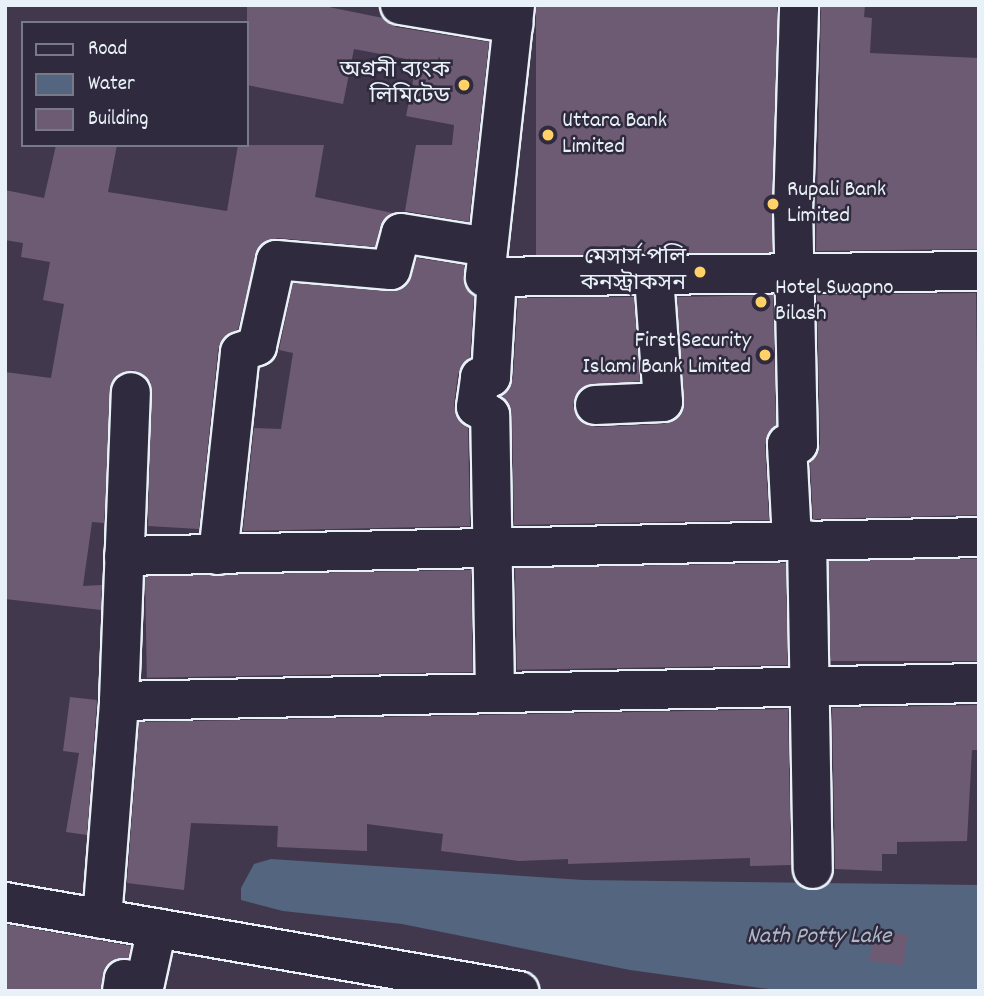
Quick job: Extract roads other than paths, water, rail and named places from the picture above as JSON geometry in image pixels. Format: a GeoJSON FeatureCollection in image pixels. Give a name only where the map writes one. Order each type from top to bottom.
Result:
{"type":"FeatureCollection","features":[{"type":"Feature","properties":{"kind":"street"},"geometry":{"type":"LineString","coordinates":[[400,5],[514,15],[492,262],[491,377],[480,377],[476,407],[490,415],[495,692]]}},
{"type":"Feature","properties":{"kind":"street"},"geometry":{"type":"LineString","coordinates":[[799,5],[794,274],[798,444],[787,444],[799,540],[810,688],[813,869]]}},
{"type":"Feature","properties":{"kind":"street"},"geometry":{"type":"LineString","coordinates":[[218,555],[240,352],[257,346],[276,260],[391,270],[401,233],[492,262],[654,276],[979,271]]}},
{"type":"Feature","properties":{"kind":"street"},"geometry":{"type":"LineString","coordinates":[[595,405],[663,402],[654,276]]}},
{"type":"Feature","properties":{"kind":"street"},"geometry":{"type":"LineString","coordinates":[[102,919],[119,701],[131,392]]}},
{"type":"Feature","properties":{"kind":"street"},"geometry":{"type":"LineString","coordinates":[[124,556],[493,550],[979,537]]}},
{"type":"Feature","properties":{"kind":"street"},"geometry":{"type":"LineString","coordinates":[[119,701],[979,683]]}},
{"type":"Feature","properties":{"kind":"street"},"geometry":{"type":"LineString","coordinates":[[5,902],[477,987],[519,991]]}},
{"type":"Feature","properties":{"kind":"street"},"geometry":{"type":"LineString","coordinates":[[122,991],[124,979],[145,983],[156,928]]}},
{"type":"Feature","properties":{"kind":"water","name":"Nath Potty Lake"},"geometry":{"type":"Polygon","coordinates":[[[271,859],[583,880],[979,885],[979,991],[783,991],[630,970],[402,924],[283,911],[241,900],[241,888],[254,864],[271,859]]]}},
{"type":"Feature","properties":{"kind":"place","name":"অগ্রনী ব্যংক লিমিটেড"},"geometry":{"type":"Point","coordinates":[464,85]}},
{"type":"Feature","properties":{"kind":"place","name":"Uttara Bank Limited"},"geometry":{"type":"Point","coordinates":[548,135]}},
{"type":"Feature","properties":{"kind":"place","name":"Rupali Bank Limited"},"geometry":{"type":"Point","coordinates":[773,204]}},
{"type":"Feature","properties":{"kind":"place","name":"মেসার্স পলি কনস্ট্রাকসন"},"geometry":{"type":"Point","coordinates":[700,272]}},
{"type":"Feature","properties":{"kind":"place","name":"Hotel Swapno Bilash"},"geometry":{"type":"Point","coordinates":[761,302]}},
{"type":"Feature","properties":{"kind":"place","name":"First Security Islami Bank Limited"},"geometry":{"type":"Point","coordinates":[765,355]}}]}
